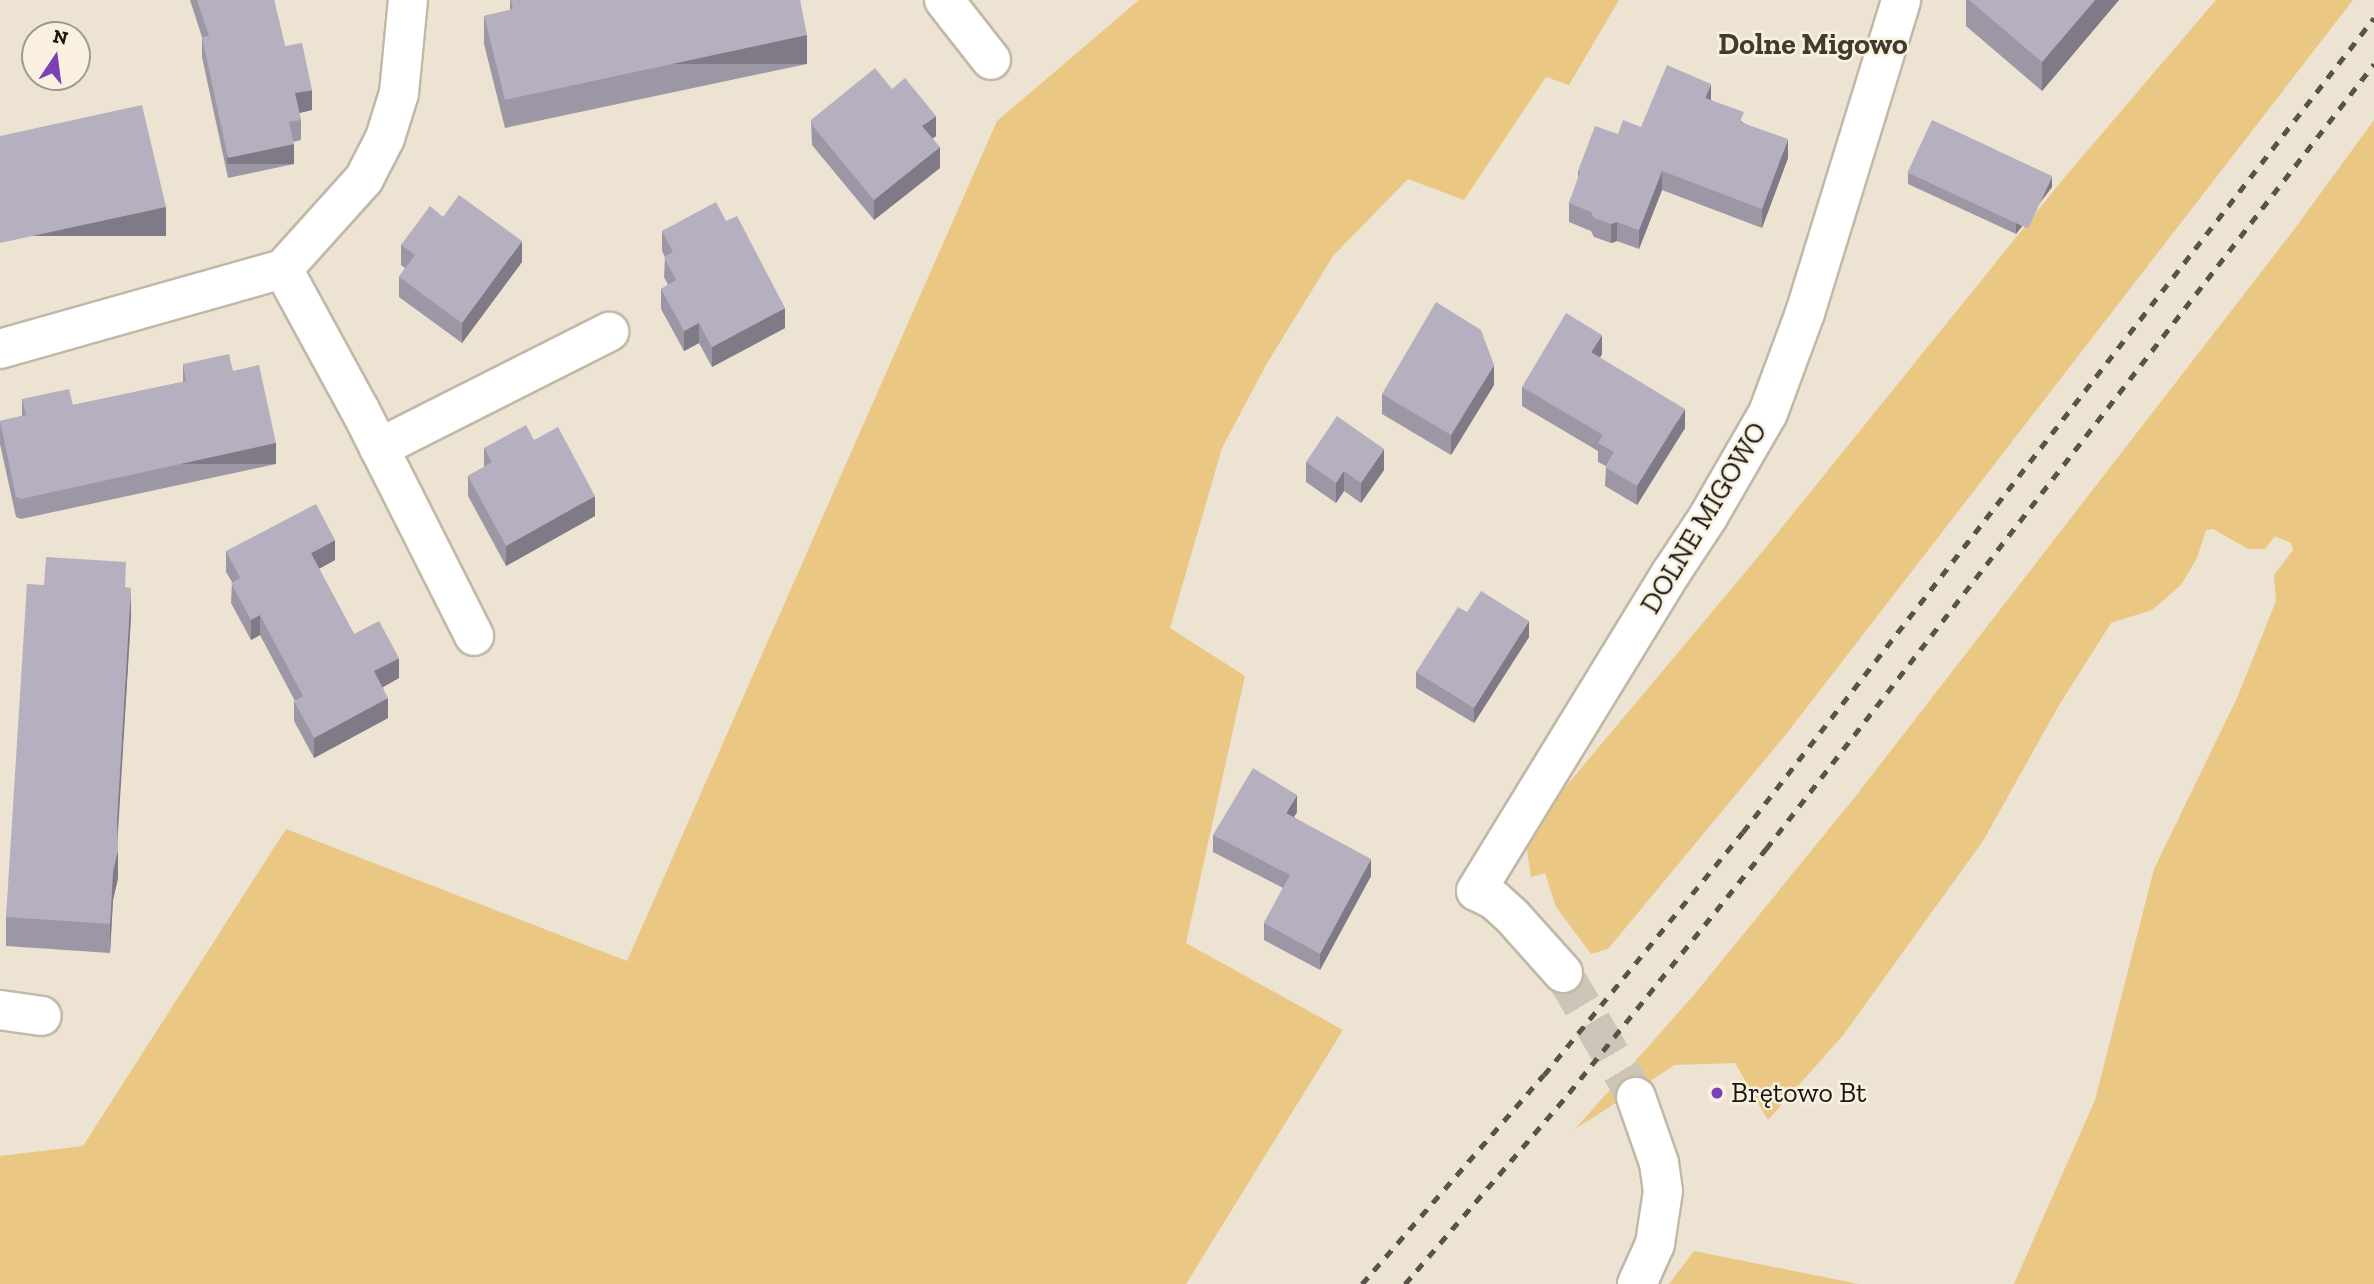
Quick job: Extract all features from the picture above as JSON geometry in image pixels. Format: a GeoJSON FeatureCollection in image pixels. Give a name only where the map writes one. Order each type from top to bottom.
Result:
{"type":"FeatureCollection","features":[{"type":"Feature","properties":{"kind":"street"},"geometry":{"type":"LineString","coordinates":[[0,349],[283,269],[364,179],[385,138],[399,93],[408,0]]}},
{"type":"Feature","properties":{"kind":"street"},"geometry":{"type":"LineString","coordinates":[[944,0],[991,60]]}},
{"type":"Feature","properties":{"kind":"street","name":"DOLNE MIGOWO"},"geometry":{"type":"LineString","coordinates":[[1563,973],[1512,916],[1494,900],[1476,891],[1708,517],[1768,414],[1805,313],[1901,0]]}},
{"type":"Feature","properties":{"kind":"street"},"geometry":{"type":"LineString","coordinates":[[283,269],[379,447],[474,636]]}},
{"type":"Feature","properties":{"kind":"street"},"geometry":{"type":"LineString","coordinates":[[379,447],[609,331]]}},
{"type":"Feature","properties":{"kind":"street"},"geometry":{"type":"LineString","coordinates":[[0,1010],[42,1016]]}},
{"type":"Feature","properties":{"kind":"street"},"geometry":{"type":"LineString","coordinates":[[1636,1097],[1658,1163],[1664,1191],[1655,1244],[1637,1284]]}},
{"type":"Feature","properties":{"kind":"shaded area"},"geometry":{"type":"Polygon","coordinates":[[[1139,0],[1619,0],[1569,85],[1546,77],[1464,200],[1408,179],[1333,256],[1266,365],[1222,448],[1170,628],[1245,676],[1186,943],[1343,1030],[1186,1284],[0,1284],[0,1156],[83,1146],[286,829],[627,961],[997,121],[1139,0]]]}},
{"type":"Feature","properties":{"kind":"shaded area"},"geometry":{"type":"Polygon","coordinates":[[[2216,0],[2353,0],[1787,733],[1608,949],[1591,954],[1556,907],[1545,873],[1531,877],[1527,850],[1531,828],[1758,557],[2064,178],[2216,0]]]}},
{"type":"Feature","properties":{"kind":"shaded area"},"geometry":{"type":"Polygon","coordinates":[[[2374,120],[2374,1284],[2014,1284],[2095,1100],[2154,869],[2237,698],[2276,601],[2274,575],[2293,550],[2291,543],[2275,536],[2265,549],[2248,549],[2213,529],[2206,530],[2197,558],[2181,585],[2152,610],[2111,623],[2058,707],[1983,841],[1844,1034],[1768,1120],[1735,1063],[1675,1065],[1575,1129],[1693,996],[1855,797],[2293,231],[2374,120]]]}},
{"type":"Feature","properties":{"kind":"shaded area"},"geometry":{"type":"Polygon","coordinates":[[[1694,1251],[1859,1284],[1669,1284],[1694,1251]]]}},
{"type":"Feature","properties":{"kind":"building"},"geometry":{"type":"Polygon","coordinates":[[[197,0],[274,0],[285,46],[302,43],[312,90],[295,93],[301,120],[289,122],[294,144],[228,158],[202,37],[209,36],[197,0]]]}},
{"type":"Feature","properties":{"kind":"building"},"geometry":{"type":"Polygon","coordinates":[[[511,0],[800,0],[807,35],[505,100],[484,16],[513,9],[511,0]]]}},
{"type":"Feature","properties":{"kind":"building"},"geometry":{"type":"Polygon","coordinates":[[[1969,0],[2095,0],[2042,62],[1969,0]]]}},
{"type":"Feature","properties":{"kind":"building"},"geometry":{"type":"Polygon","coordinates":[[[1667,65],[1711,84],[1705,98],[1744,112],[1740,122],[1788,139],[1762,209],[1662,171],[1639,230],[1594,218],[1591,212],[1569,203],[1595,126],[1618,134],[1623,120],[1641,127],[1667,65]]]}},
{"type":"Feature","properties":{"kind":"building"},"geometry":{"type":"Polygon","coordinates":[[[875,68],[892,89],[905,78],[936,116],[922,126],[940,147],[874,200],[812,125],[811,120],[875,68]]]}},
{"type":"Feature","properties":{"kind":"building"},"geometry":{"type":"Polygon","coordinates":[[[142,105],[166,207],[0,243],[0,136],[142,105]]]}},
{"type":"Feature","properties":{"kind":"building"},"geometry":{"type":"Polygon","coordinates":[[[1932,120],[2053,176],[2028,229],[1907,173],[1932,120]]]}},
{"type":"Feature","properties":{"kind":"building"},"geometry":{"type":"Polygon","coordinates":[[[459,195],[522,241],[462,323],[399,277],[415,255],[401,245],[430,206],[443,217],[459,195]]]}},
{"type":"Feature","properties":{"kind":"building"},"geometry":{"type":"Polygon","coordinates":[[[716,202],[726,221],[737,216],[785,308],[712,347],[699,323],[684,331],[661,289],[676,280],[664,257],[673,252],[662,231],[716,202]]]}},
{"type":"Feature","properties":{"kind":"building"},"geometry":{"type":"Polygon","coordinates":[[[1436,302],[1481,330],[1494,365],[1451,435],[1382,394],[1436,302]]]}},
{"type":"Feature","properties":{"kind":"building"},"geometry":{"type":"Polygon","coordinates":[[[1566,313],[1602,335],[1591,352],[1685,409],[1637,486],[1605,467],[1614,452],[1598,443],[1603,435],[1522,387],[1566,313]]]}},
{"type":"Feature","properties":{"kind":"building"},"geometry":{"type":"Polygon","coordinates":[[[229,354],[233,371],[259,365],[276,443],[21,499],[16,497],[0,421],[26,415],[22,399],[69,389],[73,405],[186,381],[183,364],[229,354]]]}},
{"type":"Feature","properties":{"kind":"building"},"geometry":{"type":"Polygon","coordinates":[[[1337,416],[1384,449],[1361,483],[1344,471],[1336,483],[1306,462],[1337,416]]]}},
{"type":"Feature","properties":{"kind":"building"},"geometry":{"type":"Polygon","coordinates":[[[526,425],[534,440],[558,427],[595,496],[506,546],[468,476],[492,462],[484,448],[526,425]]]}},
{"type":"Feature","properties":{"kind":"building"},"geometry":{"type":"Polygon","coordinates":[[[316,504],[335,540],[311,553],[354,634],[379,621],[399,658],[374,671],[388,698],[314,738],[294,701],[303,696],[260,615],[251,620],[231,583],[240,578],[226,551],[316,504]]]}},
{"type":"Feature","properties":{"kind":"building"},"geometry":{"type":"Polygon","coordinates":[[[46,557],[126,562],[125,587],[131,588],[117,820],[118,850],[113,871],[110,924],[6,917],[27,584],[44,585],[46,557]]]}},
{"type":"Feature","properties":{"kind":"building"},"geometry":{"type":"Polygon","coordinates":[[[1481,591],[1529,621],[1474,708],[1416,672],[1458,607],[1467,612],[1481,591]]]}},
{"type":"Feature","properties":{"kind":"building"},"geometry":{"type":"Polygon","coordinates":[[[1253,768],[1297,795],[1286,813],[1371,859],[1320,954],[1264,923],[1290,875],[1213,835],[1253,768]]]}},
{"type":"Feature","properties":{"kind":"tunnel"},"geometry":{"type":"LineString","coordinates":[[1563,973],[1636,1097]]}},
{"type":"Feature","properties":{"kind":"railway"},"geometry":{"type":"LineString","coordinates":[[1362,1284],[1544,1075],[1743,832],[2374,18]]}},
{"type":"Feature","properties":{"kind":"railway"},"geometry":{"type":"LineString","coordinates":[[1405,1284],[1569,1093],[1766,849],[2374,64]]}},
{"type":"Feature","properties":{"kind":"place","name":"Brętowo Bt"},"geometry":{"type":"Point","coordinates":[1717,1093]}},
{"type":"Feature","properties":{"kind":"district","name":"Dolne Migowo"},"geometry":{"type":"Point","coordinates":[1813,44]}}]}
